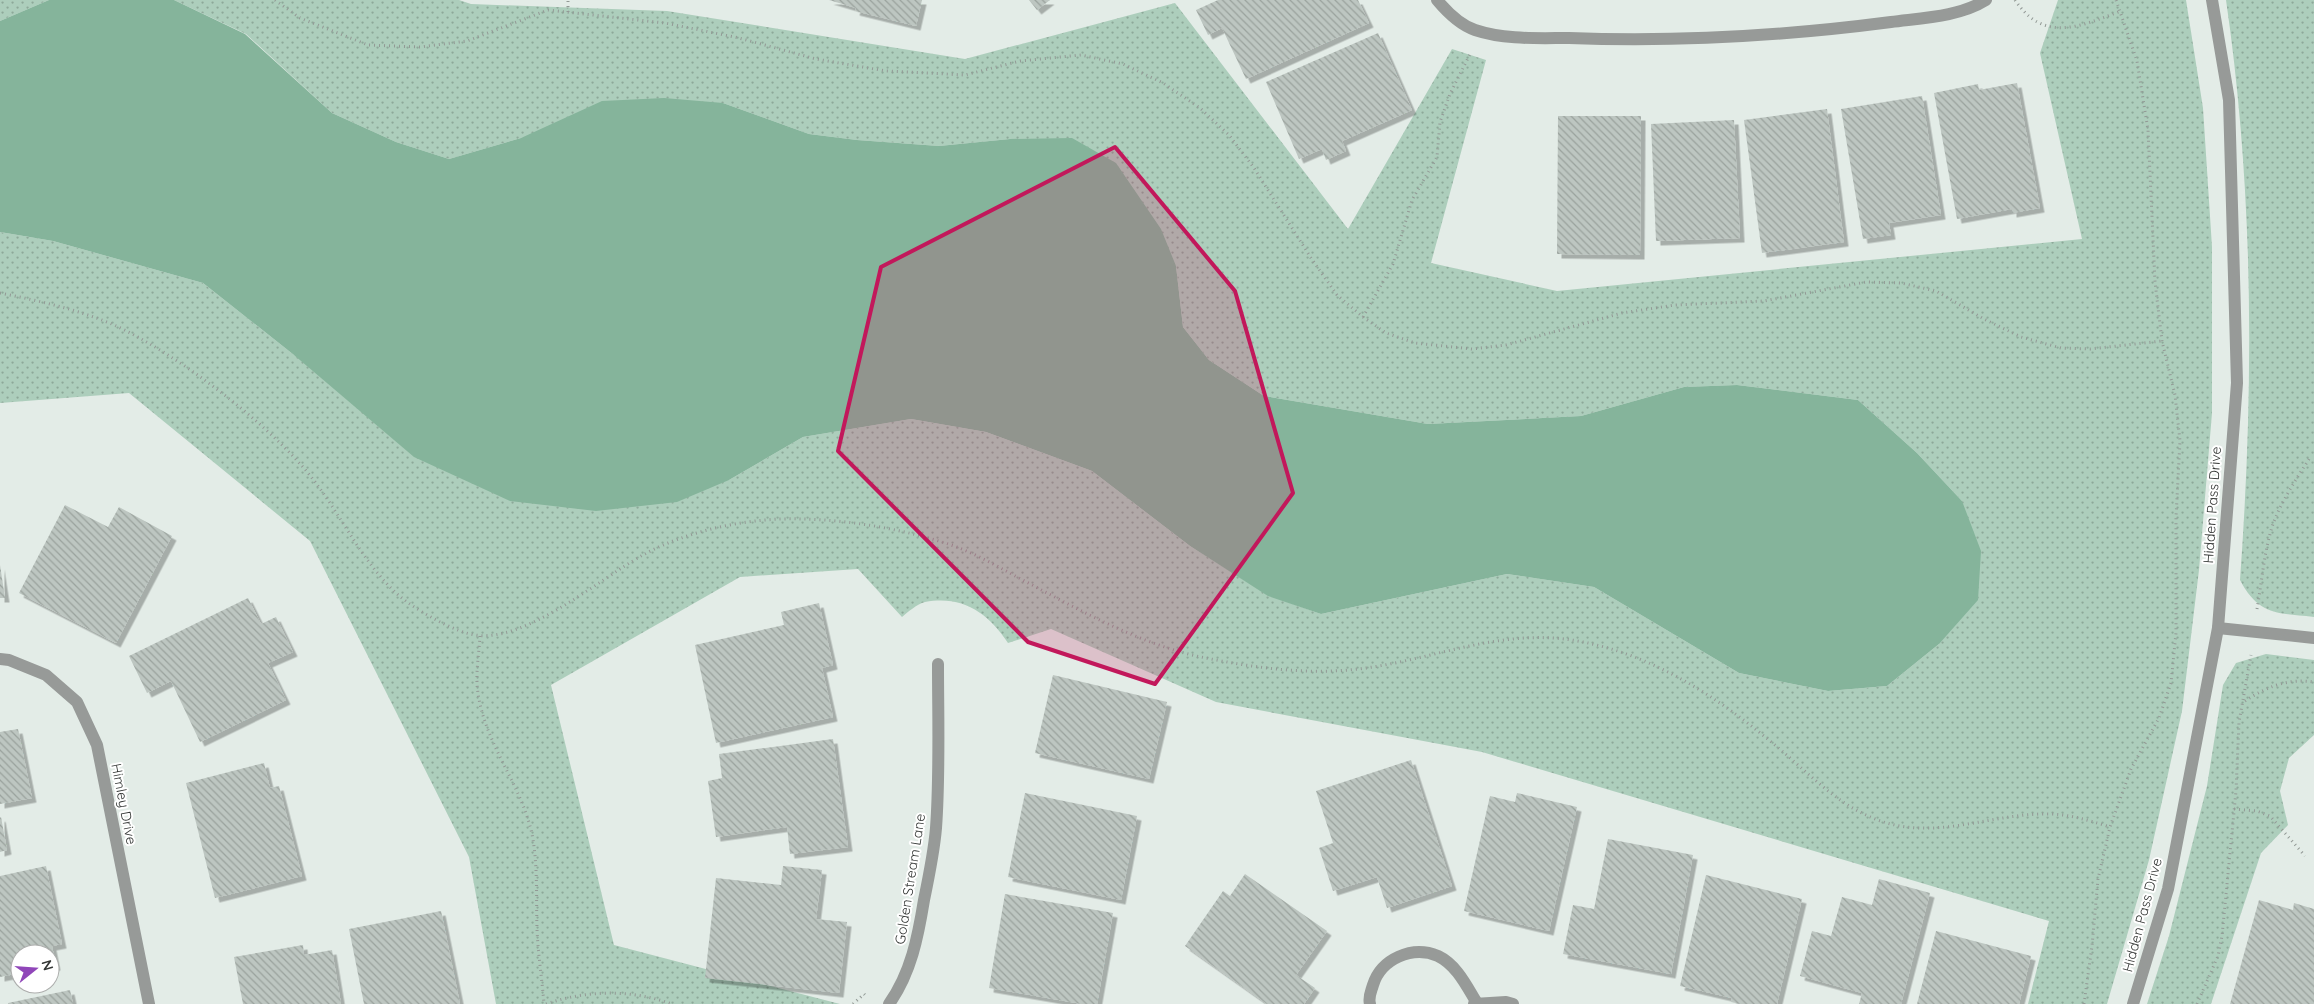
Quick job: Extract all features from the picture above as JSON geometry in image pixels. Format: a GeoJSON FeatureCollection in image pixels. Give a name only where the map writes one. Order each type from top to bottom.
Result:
{"type":"FeatureCollection","features":[{"type":"Feature","properties":{"kind":"street"},"geometry":{"type":"LineString","coordinates":[[1437,0],[1449,14],[1473,30],[1501,36],[1612,40],[1722,38],[1845,28],[1945,14],[1986,0]]}},
{"type":"Feature","properties":{"kind":"street","name":"Hidden Pass Drive"},"geometry":{"type":"LineString","coordinates":[[2132,1004],[2168,889],[2218,628],[2237,383],[2229,100],[2212,0]]}},
{"type":"Feature","properties":{"kind":"street"},"geometry":{"type":"LineString","coordinates":[[2218,628],[2314,638]]}},
{"type":"Feature","properties":{"kind":"street","name":"Himley Drive"},"geometry":{"type":"LineString","coordinates":[[0,659],[9,660],[46,675],[78,702],[97,745],[150,1004]]}},
{"type":"Feature","properties":{"kind":"street","name":"Golden Stream Lane"},"geometry":{"type":"LineString","coordinates":[[889,1004],[900,989],[914,953],[933,848],[938,772],[938,664]]}},
{"type":"Feature","properties":{"kind":"street"},"geometry":{"type":"LineString","coordinates":[[1370,1004],[1369,999],[1376,976],[1388,962],[1404,954],[1419,952],[1439,956],[1458,972],[1476,1004],[1513,1004]]}},
{"type":"Feature","properties":{"kind":"path"},"geometry":{"type":"LineString","coordinates":[[275,0],[300,18],[368,45],[420,47],[467,41],[548,10],[665,23],[739,38],[816,59],[886,71],[964,75],[1020,61],[1081,55],[1124,64],[1163,83],[1200,108],[1230,136],[1254,168],[1310,258],[1337,295],[1386,333],[1415,343],[1472,349],[1506,345],[1631,312],[1675,306],[1764,300],[1866,282],[1900,283],[1936,291],[1984,319],[2021,337],[2061,348],[2090,349],[2162,342]]}},
{"type":"Feature","properties":{"kind":"path"},"geometry":{"type":"LineString","coordinates":[[568,0],[568,12]]}},
{"type":"Feature","properties":{"kind":"path"},"geometry":{"type":"LineString","coordinates":[[2015,0],[2025,15],[2055,30],[2088,24],[2121,12]]}},
{"type":"Feature","properties":{"kind":"path"},"geometry":{"type":"LineString","coordinates":[[2084,1004],[2092,946],[2098,878],[2110,827],[2132,769],[2159,718],[2171,683],[2176,633],[2176,517],[2180,442],[2174,395],[2162,342],[2155,282],[2148,130],[2137,60],[2116,0]]}},
{"type":"Feature","properties":{"kind":"path"},"geometry":{"type":"LineString","coordinates":[[1363,317],[1393,264],[1412,200],[1437,157],[1440,122],[1450,94],[1482,32]]}},
{"type":"Feature","properties":{"kind":"path"},"geometry":{"type":"LineString","coordinates":[[0,293],[64,307],[115,326],[164,353],[216,389],[271,434],[303,467],[336,510],[373,566],[393,590],[416,609],[462,632],[480,636],[498,636],[526,628],[645,554],[668,544],[729,525],[770,519],[804,519],[855,523],[923,537],[957,547],[1103,622],[1150,641],[1198,656],[1262,668],[1322,672],[1365,668],[1498,640],[1531,637],[1566,639],[1598,646],[1654,666],[1705,692],[1752,726],[1826,788],[1861,813],[1881,821],[1908,828],[1941,829],[2022,815],[2054,814],[2079,817],[2110,827]]}},
{"type":"Feature","properties":{"kind":"path"},"geometry":{"type":"LineString","coordinates":[[2197,1004],[2209,981],[2221,942],[2234,809],[2239,722],[2244,701],[2266,552],[2273,525],[2283,500],[2311,456]]}},
{"type":"Feature","properties":{"kind":"path"},"geometry":{"type":"LineString","coordinates":[[480,636],[478,692],[482,712],[492,739],[518,792],[532,834],[537,885],[537,929],[545,1004],[564,998],[602,993],[628,993],[655,998],[672,1004]]}},
{"type":"Feature","properties":{"kind":"path"},"geometry":{"type":"LineString","coordinates":[[2244,701],[2270,686],[2288,681],[2314,682]]}},
{"type":"Feature","properties":{"kind":"path"},"geometry":{"type":"LineString","coordinates":[[2234,809],[2257,811],[2270,816],[2305,856]]}},
{"type":"Feature","properties":{"kind":"highlighted area"},"geometry":{"type":"Polygon","coordinates":[[[1115,147],[1235,291],[1293,493],[1155,684],[1028,642],[838,451],[881,267],[1115,147]]]}},
{"type":"Feature","properties":{"kind":"shaded area"},"geometry":{"type":"Polygon","coordinates":[[[0,0],[49,0],[0,21],[0,0]]]}},
{"type":"Feature","properties":{"kind":"shaded area"},"geometry":{"type":"Polygon","coordinates":[[[49,0],[174,0],[245,34],[332,113],[396,142],[449,159],[521,138],[602,101],[664,98],[723,103],[809,134],[857,140],[939,146],[1010,139],[1072,138],[1116,163],[1161,229],[1176,266],[1183,327],[1209,360],[1264,396],[1428,424],[1581,416],[1684,387],[1737,385],[1858,400],[1917,453],[1962,501],[1981,551],[1978,600],[1939,644],[1887,686],[1828,691],[1739,673],[1594,587],[1507,574],[1321,614],[1268,596],[1190,546],[1092,471],[986,432],[911,419],[803,437],[729,480],[677,502],[596,511],[510,501],[414,457],[294,355],[203,283],[53,241],[0,232],[0,21],[49,0]]]}},
{"type":"Feature","properties":{"kind":"shaded area"},"geometry":{"type":"Polygon","coordinates":[[[174,0],[459,0],[471,4],[667,11],[965,59],[1175,3],[1348,229],[1452,49],[1486,60],[1431,263],[1557,291],[2082,239],[2040,53],[2058,0],[2186,0],[2203,108],[2212,247],[2212,413],[2199,570],[2182,711],[2149,860],[2107,1004],[2028,1004],[2049,921],[1482,752],[1216,702],[1051,629],[1008,643],[983,615],[963,604],[951,601],[925,602],[916,606],[902,617],[858,569],[740,577],[551,685],[614,945],[840,1004],[496,1004],[469,857],[310,541],[129,393],[0,403],[0,232],[53,241],[203,283],[294,355],[729,480],[803,437],[911,419],[986,432],[1092,471],[1190,546],[1268,595],[1321,614],[1507,574],[1594,587],[1739,673],[1828,691],[1887,686],[1939,644],[1962,501],[1917,453],[1858,400],[1737,385],[1684,387],[1581,416],[1428,424],[1264,396],[1209,360],[1183,327],[1176,266],[1010,139],[939,146],[857,140],[809,134],[723,103],[521,138],[449,159],[396,142],[332,113],[246,34],[174,0]]]}},
{"type":"Feature","properties":{"kind":"shaded area"},"geometry":{"type":"Polygon","coordinates":[[[2226,0],[2314,0],[2314,617],[2280,613],[2262,606],[2247,592],[2240,580],[2248,435],[2249,290],[2242,144],[2226,0]]]}},
{"type":"Feature","properties":{"kind":"shaded area"},"geometry":{"type":"Polygon","coordinates":[[[2266,654],[2314,660],[2314,735],[2289,758],[2280,791],[2288,825],[2261,853],[2211,1004],[2147,1004],[2169,936],[2207,786],[2223,685],[2236,663],[2266,654]]]}},
{"type":"Feature","properties":{"kind":"building"},"geometry":{"type":"Polygon","coordinates":[[[829,0],[922,0],[916,26],[855,11],[856,8],[829,0]]]}},
{"type":"Feature","properties":{"kind":"building"},"geometry":{"type":"Polygon","coordinates":[[[1029,0],[1050,0],[1037,10],[1029,0]]]}},
{"type":"Feature","properties":{"kind":"building"},"geometry":{"type":"Polygon","coordinates":[[[1218,0],[1358,0],[1369,23],[1246,79],[1222,28],[1208,35],[1196,10],[1218,0]]]}},
{"type":"Feature","properties":{"kind":"building"},"geometry":{"type":"Polygon","coordinates":[[[1378,33],[1412,110],[1342,141],[1346,151],[1326,160],[1322,149],[1299,159],[1266,82],[1378,33]]]}},
{"type":"Feature","properties":{"kind":"building"},"geometry":{"type":"Polygon","coordinates":[[[2017,83],[2040,208],[2012,213],[2012,209],[1957,219],[1934,93],[1978,84],[1979,90],[2017,83]]]}},
{"type":"Feature","properties":{"kind":"building"},"geometry":{"type":"Polygon","coordinates":[[[1922,96],[1941,215],[1889,223],[1891,235],[1863,239],[1841,109],[1922,96]]]}},
{"type":"Feature","properties":{"kind":"building"},"geometry":{"type":"Polygon","coordinates":[[[1827,109],[1844,242],[1762,253],[1744,120],[1827,109]]]}},
{"type":"Feature","properties":{"kind":"building"},"geometry":{"type":"Polygon","coordinates":[[[1558,116],[1641,116],[1640,255],[1557,254],[1558,116]]]}},
{"type":"Feature","properties":{"kind":"building"},"geometry":{"type":"Polygon","coordinates":[[[1734,120],[1740,238],[1656,241],[1651,124],[1734,120]]]}},
{"type":"Feature","properties":{"kind":"building"},"geometry":{"type":"Polygon","coordinates":[[[65,505],[108,527],[119,507],[172,536],[116,643],[19,593],[65,505]]]}},
{"type":"Feature","properties":{"kind":"building"},"geometry":{"type":"Polygon","coordinates":[[[0,565],[5,598],[0,598],[0,565]]]}},
{"type":"Feature","properties":{"kind":"building"},"geometry":{"type":"Polygon","coordinates":[[[248,598],[261,624],[276,617],[293,652],[268,663],[286,700],[200,742],[171,681],[147,693],[129,656],[248,598]]]}},
{"type":"Feature","properties":{"kind":"building"},"geometry":{"type":"Polygon","coordinates":[[[819,603],[833,665],[822,668],[833,717],[716,743],[695,645],[784,625],[781,612],[819,603]]]}},
{"type":"Feature","properties":{"kind":"building"},"geometry":{"type":"Polygon","coordinates":[[[1053,675],[1167,702],[1149,779],[1035,753],[1053,675]]]}},
{"type":"Feature","properties":{"kind":"building"},"geometry":{"type":"Polygon","coordinates":[[[18,729],[32,798],[0,804],[0,732],[18,729]]]}},
{"type":"Feature","properties":{"kind":"building"},"geometry":{"type":"Polygon","coordinates":[[[833,739],[848,847],[790,854],[787,827],[716,837],[708,781],[722,778],[719,754],[833,739]]]}},
{"type":"Feature","properties":{"kind":"building"},"geometry":{"type":"Polygon","coordinates":[[[1411,760],[1452,886],[1387,908],[1377,877],[1333,891],[1319,848],[1333,843],[1316,791],[1411,760]]]}},
{"type":"Feature","properties":{"kind":"building"},"geometry":{"type":"Polygon","coordinates":[[[264,763],[270,788],[279,786],[302,876],[215,898],[186,783],[264,763]]]}},
{"type":"Feature","properties":{"kind":"building"},"geometry":{"type":"Polygon","coordinates":[[[1025,793],[1137,816],[1121,900],[1008,877],[1025,793]]]}},
{"type":"Feature","properties":{"kind":"building"},"geometry":{"type":"Polygon","coordinates":[[[1517,793],[1577,807],[1549,931],[1464,911],[1490,796],[1515,802],[1517,793]]]}},
{"type":"Feature","properties":{"kind":"building"},"geometry":{"type":"Polygon","coordinates":[[[0,818],[7,850],[0,852],[0,818]]]}},
{"type":"Feature","properties":{"kind":"building"},"geometry":{"type":"Polygon","coordinates":[[[1608,839],[1693,855],[1671,974],[1563,954],[1573,905],[1594,909],[1608,839]]]}},
{"type":"Feature","properties":{"kind":"building"},"geometry":{"type":"Polygon","coordinates":[[[46,866],[62,944],[10,944],[10,975],[0,977],[0,876],[46,866]]]}},
{"type":"Feature","properties":{"kind":"building"},"geometry":{"type":"Polygon","coordinates":[[[783,866],[822,870],[816,919],[847,922],[839,993],[705,978],[716,878],[781,885],[783,866]]]}},
{"type":"Feature","properties":{"kind":"building"},"geometry":{"type":"Polygon","coordinates":[[[1245,874],[1327,931],[1296,975],[1315,988],[1304,1004],[1267,1004],[1185,946],[1223,891],[1230,896],[1245,874]]]}},
{"type":"Feature","properties":{"kind":"building"},"geometry":{"type":"Polygon","coordinates":[[[1706,875],[1802,899],[1777,1004],[1741,1004],[1731,1002],[1732,998],[1680,986],[1706,875]]]}},
{"type":"Feature","properties":{"kind":"building"},"geometry":{"type":"Polygon","coordinates":[[[1879,879],[1930,893],[1901,1004],[1859,1004],[1862,993],[1800,976],[1812,931],[1831,936],[1842,897],[1872,905],[1879,879]]]}},
{"type":"Feature","properties":{"kind":"building"},"geometry":{"type":"Polygon","coordinates":[[[1005,894],[1113,913],[1097,1004],[1082,1004],[989,988],[1005,894]]]}},
{"type":"Feature","properties":{"kind":"building"},"geometry":{"type":"Polygon","coordinates":[[[2259,900],[2293,910],[2294,903],[2314,909],[2314,1004],[2230,1004],[2259,900]]]}},
{"type":"Feature","properties":{"kind":"building"},"geometry":{"type":"Polygon","coordinates":[[[441,911],[460,1004],[364,1004],[349,929],[441,911]]]}},
{"type":"Feature","properties":{"kind":"building"},"geometry":{"type":"Polygon","coordinates":[[[1936,931],[2031,956],[2019,1004],[1917,1004],[1936,931]]]}},
{"type":"Feature","properties":{"kind":"building"},"geometry":{"type":"Polygon","coordinates":[[[303,945],[304,955],[332,950],[341,1004],[243,1004],[234,957],[303,945]]]}},
{"type":"Feature","properties":{"kind":"building"},"geometry":{"type":"Polygon","coordinates":[[[70,990],[73,1004],[8,1004],[51,994],[60,994],[60,992],[70,990]]]}}]}
